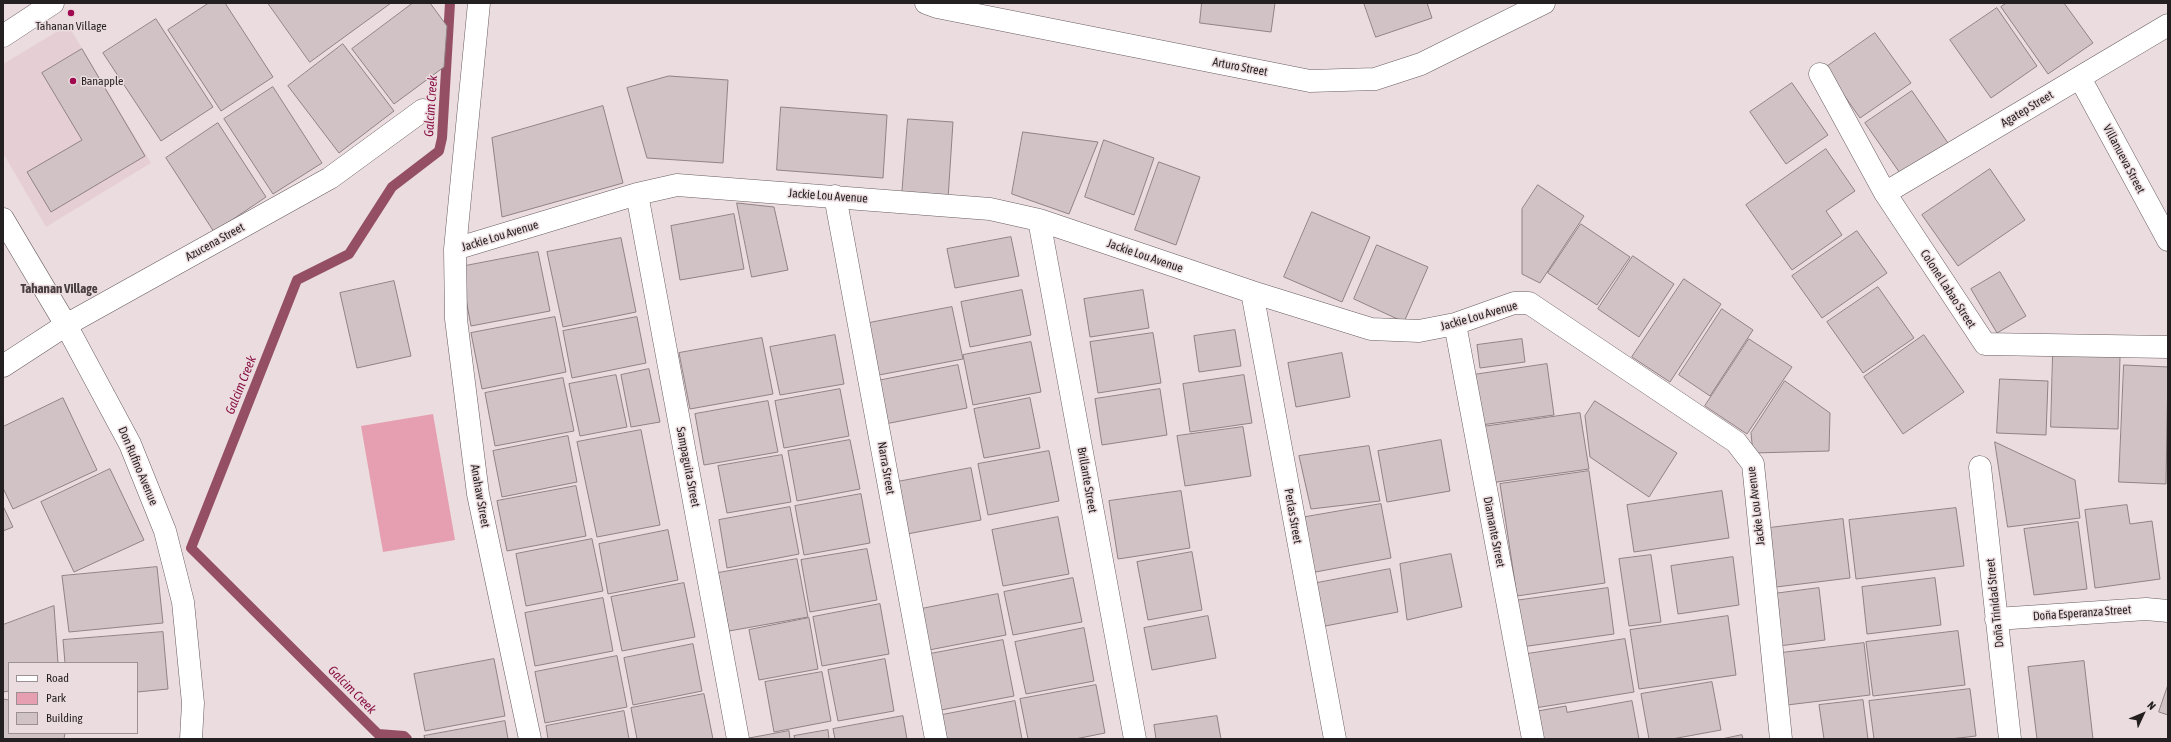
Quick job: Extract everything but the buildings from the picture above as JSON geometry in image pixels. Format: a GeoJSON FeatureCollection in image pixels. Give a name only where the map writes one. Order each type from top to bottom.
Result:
{"type":"FeatureCollection","features":[{"type":"Feature","properties":{"kind":"street"},"geometry":{"type":"LineString","coordinates":[[3,36],[53,3]]}},
{"type":"Feature","properties":{"kind":"street","name":"Jackie Lou Avenue"},"geometry":{"type":"LineString","coordinates":[[478,3],[455,249],[637,194],[677,185],[990,209],[1040,220],[1252,292],[1371,329],[1419,331],[1455,324],[1514,303],[1529,303],[1736,442],[1753,464],[1781,739]]}},
{"type":"Feature","properties":{"kind":"street","name":"Arturo Street"},"geometry":{"type":"LineString","coordinates":[[934,4],[1310,81],[1375,79],[1421,64],[1544,3]]}},
{"type":"Feature","properties":{"kind":"street","name":"Agatep Street"},"geometry":{"type":"LineString","coordinates":[[1885,193],[2168,25]]}},
{"type":"Feature","properties":{"kind":"street","name":"Colonel Labao Street"},"geometry":{"type":"LineString","coordinates":[[1820,74],[1885,193],[1985,344],[2168,347]]}},
{"type":"Feature","properties":{"kind":"street","name":"Villanueva Street"},"geometry":{"type":"LineString","coordinates":[[2080,78],[2168,240]]}},
{"type":"Feature","properties":{"kind":"street","name":"Azucena Street"},"geometry":{"type":"LineString","coordinates":[[3,366],[66,325],[330,178],[423,110]]}},
{"type":"Feature","properties":{"kind":"street","name":"Sampaguita Street"},"geometry":{"type":"LineString","coordinates":[[637,194],[738,739]]}},
{"type":"Feature","properties":{"kind":"street","name":"Narra Street"},"geometry":{"type":"LineString","coordinates":[[835,196],[936,739]]}},
{"type":"Feature","properties":{"kind":"street","name":"Don Rufino Avenue"},"geometry":{"type":"LineString","coordinates":[[3,219],[66,325],[130,444],[165,531],[183,602],[193,703],[191,739]]}},
{"type":"Feature","properties":{"kind":"street","name":"Brillante Street"},"geometry":{"type":"LineString","coordinates":[[1040,220],[1135,739]]}},
{"type":"Feature","properties":{"kind":"street","name":"Anahaw Street"},"geometry":{"type":"LineString","coordinates":[[455,249],[456,320],[478,494],[530,739]]}},
{"type":"Feature","properties":{"kind":"street","name":"Perlas Street"},"geometry":{"type":"LineString","coordinates":[[1252,292],[1334,739]]}},
{"type":"Feature","properties":{"kind":"street","name":"Diamante Street"},"geometry":{"type":"LineString","coordinates":[[1455,324],[1533,739]]}},
{"type":"Feature","properties":{"kind":"street","name":"Doña Trinidad Street"},"geometry":{"type":"LineString","coordinates":[[1980,467],[2010,739]]}},
{"type":"Feature","properties":{"kind":"street","name":"Doña Esperanza Street"},"geometry":{"type":"LineString","coordinates":[[1996,619],[2146,609],[2168,611]]}},
{"type":"Feature","properties":{"kind":"shaded area"},"geometry":{"type":"Polygon","coordinates":[[[68,25],[151,163],[46,227],[3,153],[3,64],[68,25]]]}},
{"type":"Feature","properties":{"kind":"green space"},"geometry":{"type":"Polygon","coordinates":[[[433,414],[455,540],[383,552],[361,426],[433,414]]]}},
{"type":"Feature","properties":{"kind":"waterway","name":"Galcim Creek"},"geometry":{"type":"LineString","coordinates":[[407,739],[404,736],[378,734],[191,548],[297,280],[349,254],[392,187],[439,151],[442,138],[450,3]]}},
{"type":"Feature","properties":{"kind":"place","name":"Tahanan Village"},"geometry":{"type":"Point","coordinates":[71,13]}},
{"type":"Feature","properties":{"kind":"place","name":"Banapple"},"geometry":{"type":"Point","coordinates":[73,81]}},
{"type":"Feature","properties":{"kind":"district","name":"Tahanan Village"},"geometry":{"type":"Point","coordinates":[59,289]}}]}
